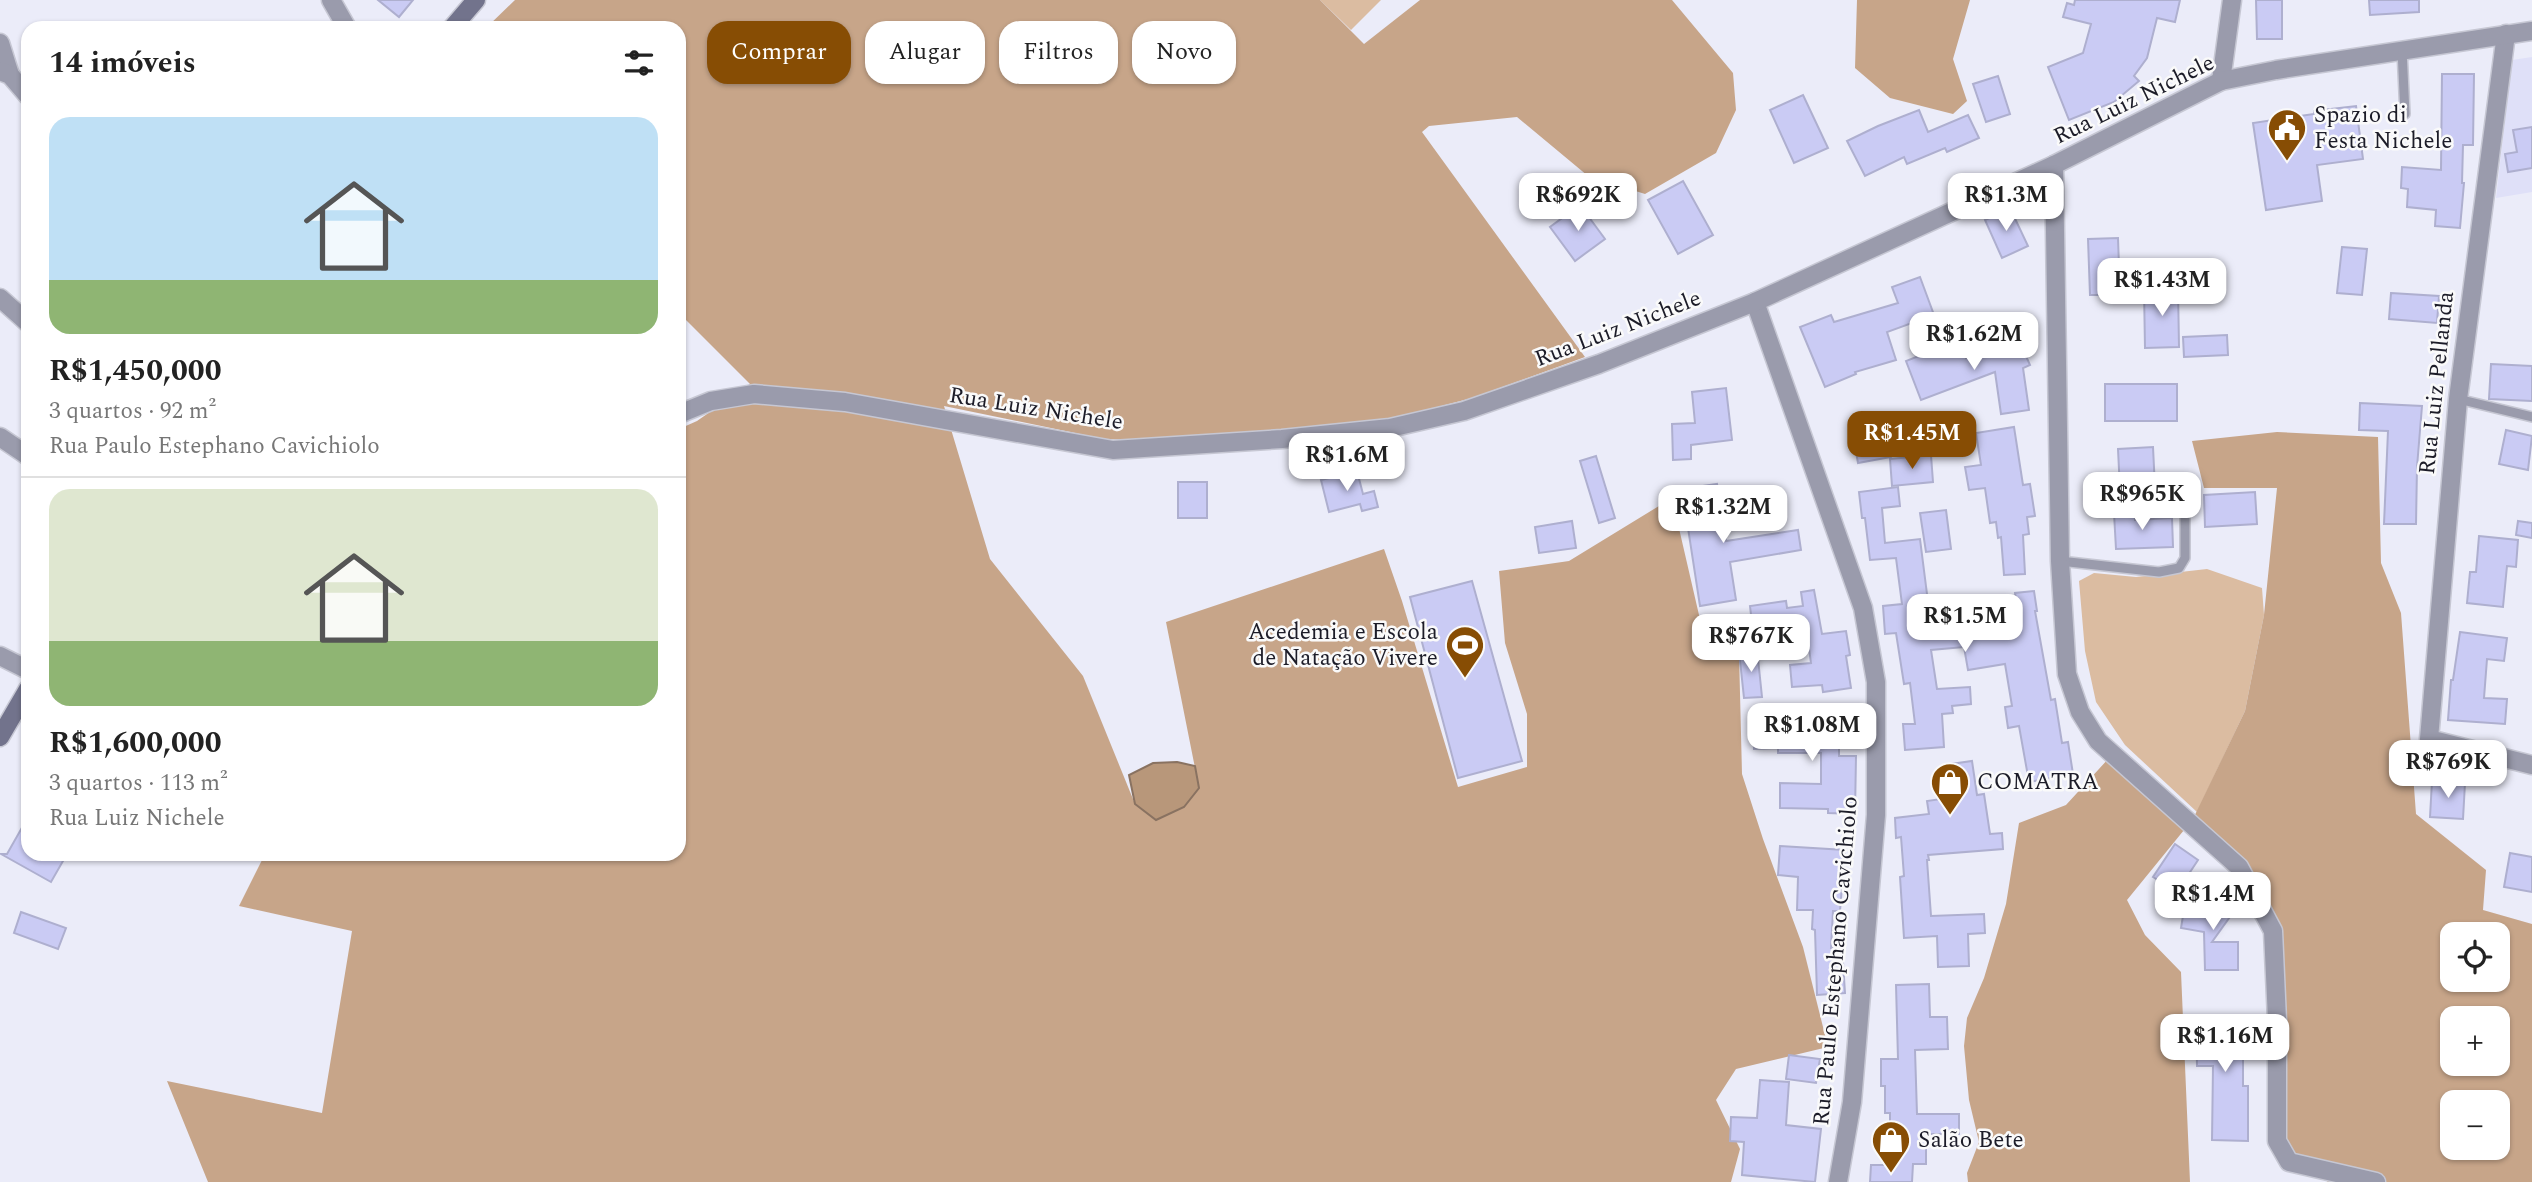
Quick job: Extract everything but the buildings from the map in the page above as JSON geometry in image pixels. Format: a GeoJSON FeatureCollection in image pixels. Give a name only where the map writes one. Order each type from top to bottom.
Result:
{"type":"FeatureCollection","features":[{"type":"Feature","properties":{"kind":"main road"},"geometry":{"type":"LineString","coordinates":[[458,21],[476,0]]}},
{"type":"Feature","properties":{"kind":"main road"},"geometry":{"type":"LineString","coordinates":[[0,737],[21,701]]}},
{"type":"Feature","properties":{"kind":"street"},"geometry":{"type":"LineString","coordinates":[[331,0],[344,21]]}},
{"type":"Feature","properties":{"kind":"street"},"geometry":{"type":"LineString","coordinates":[[2221,81],[2232,0]]}},
{"type":"Feature","properties":{"kind":"street","name":"Rua Luiz Nichele"},"geometry":{"type":"LineString","coordinates":[[686,411],[711,401],[754,394],[845,402],[1113,450],[1282,439],[1390,428],[1464,411],[1599,364],[1755,302],[2054,165],[2221,81],[2532,31]]}},
{"type":"Feature","properties":{"kind":"street","name":"Rua Luiz Pellanda"},"geometry":{"type":"LineString","coordinates":[[2505,34],[2458,399],[2429,739],[2532,765]]}},
{"type":"Feature","properties":{"kind":"street"},"geometry":{"type":"LineString","coordinates":[[0,43],[5,73],[21,89]]}},
{"type":"Feature","properties":{"kind":"street"},"geometry":{"type":"LineString","coordinates":[[2054,165],[2060,561],[2067,674],[2080,712],[2098,741],[2239,867],[2273,931],[2277,1020],[2277,1141],[2289,1162],[2375,1182]]}},
{"type":"Feature","properties":{"kind":"street"},"geometry":{"type":"LineString","coordinates":[[0,298],[21,317]]}},
{"type":"Feature","properties":{"kind":"street","name":"Rua Paulo Estephano Cavichiolo"},"geometry":{"type":"LineString","coordinates":[[1755,302],[1863,608],[1876,682],[1875,815],[1852,1102],[1838,1182]]}},
{"type":"Feature","properties":{"kind":"street"},"geometry":{"type":"LineString","coordinates":[[0,437],[21,451]]}},
{"type":"Feature","properties":{"kind":"street"},"geometry":{"type":"LineString","coordinates":[[0,656],[21,666]]}},
{"type":"Feature","properties":{"kind":"lane"},"geometry":{"type":"LineString","coordinates":[[2402,50],[2405,114]]}},
{"type":"Feature","properties":{"kind":"lane"},"geometry":{"type":"LineString","coordinates":[[2458,399],[2532,418]]}},
{"type":"Feature","properties":{"kind":"lane"},"geometry":{"type":"LineString","coordinates":[[2060,561],[2159,572],[2179,568],[2185,558],[2185,516]]}},
{"type":"Feature","properties":{"kind":"shaded area"},"geometry":{"type":"Polygon","coordinates":[[[515,0],[1320,0],[1364,44],[1420,0],[1672,0],[1733,73],[1736,110],[1716,153],[1645,194],[1588,176],[1517,117],[1429,126],[1422,132],[1585,357],[1472,398],[1384,421],[1158,441],[1104,439],[944,406],[990,559],[1083,676],[1135,804],[1156,819],[1199,788],[1166,622],[1384,549],[1458,787],[1527,767],[1527,714],[1505,643],[1499,571],[1569,561],[1672,498],[1708,654],[1739,653],[1742,774],[1803,947],[1828,1047],[1736,1069],[1716,1100],[1740,1149],[1731,1182],[208,1182],[167,1081],[322,1113],[352,931],[239,906],[262,861],[686,861],[686,426],[750,384],[686,320],[686,21],[493,21],[515,0]]]}},
{"type":"Feature","properties":{"kind":"shaded area"},"geometry":{"type":"Polygon","coordinates":[[[1320,0],[1381,0],[1351,30],[1320,0]]]}},
{"type":"Feature","properties":{"kind":"shaded area"},"geometry":{"type":"Polygon","coordinates":[[[1857,0],[1970,0],[1953,59],[1967,101],[1953,114],[1890,98],[1855,68],[1857,0]]]}},
{"type":"Feature","properties":{"kind":"shaded area"},"geometry":{"type":"Polygon","coordinates":[[[2532,57],[2532,192],[2496,198],[2512,60],[2532,57]]]}},
{"type":"Feature","properties":{"kind":"shaded area"},"geometry":{"type":"Polygon","coordinates":[[[2277,432],[2378,437],[2381,563],[2401,613],[2416,814],[2486,870],[2483,910],[2532,924],[2532,1182],[2328,1182],[2296,1157],[2282,1137],[2284,962],[2275,923],[2193,819],[2245,711],[2264,615],[2277,488],[2204,488],[2192,441],[2277,432]]]}},
{"type":"Feature","properties":{"kind":"shaded area"},"geometry":{"type":"Polygon","coordinates":[[[2207,569],[2262,588],[2264,615],[2245,711],[2197,812],[2125,745],[2096,702],[2085,651],[2079,581],[2094,573],[2136,577],[2207,569]]]}},
{"type":"Feature","properties":{"kind":"shaded area"},"geometry":{"type":"Polygon","coordinates":[[[2109,758],[2193,819],[2127,900],[2145,935],[2181,972],[2190,1182],[1968,1182],[1967,1173],[1979,1142],[1969,1100],[1964,1046],[1967,1018],[1984,978],[2006,904],[2019,823],[2066,805],[2109,758]]]}},
{"type":"Feature","properties":{"kind":"shaded area"},"geometry":{"type":"Polygon","coordinates":[[[1177,762],[1195,766],[1199,788],[1184,807],[1156,820],[1135,804],[1129,775],[1153,763],[1177,762]]]}},
{"type":"Feature","properties":{"kind":"place","name":"Spazio di Festa Nichele"},"geometry":{"type":"Point","coordinates":[2287,162]}},
{"type":"Feature","properties":{"kind":"place","name":"Acedemia e Escola de Natação Vivere"},"geometry":{"type":"Point","coordinates":[1465,679]}},
{"type":"Feature","properties":{"kind":"place","name":"COMATRA"},"geometry":{"type":"Point","coordinates":[1950,816]}},
{"type":"Feature","properties":{"kind":"place","name":"Salão Bete"},"geometry":{"type":"Point","coordinates":[1891,1174]}}]}
